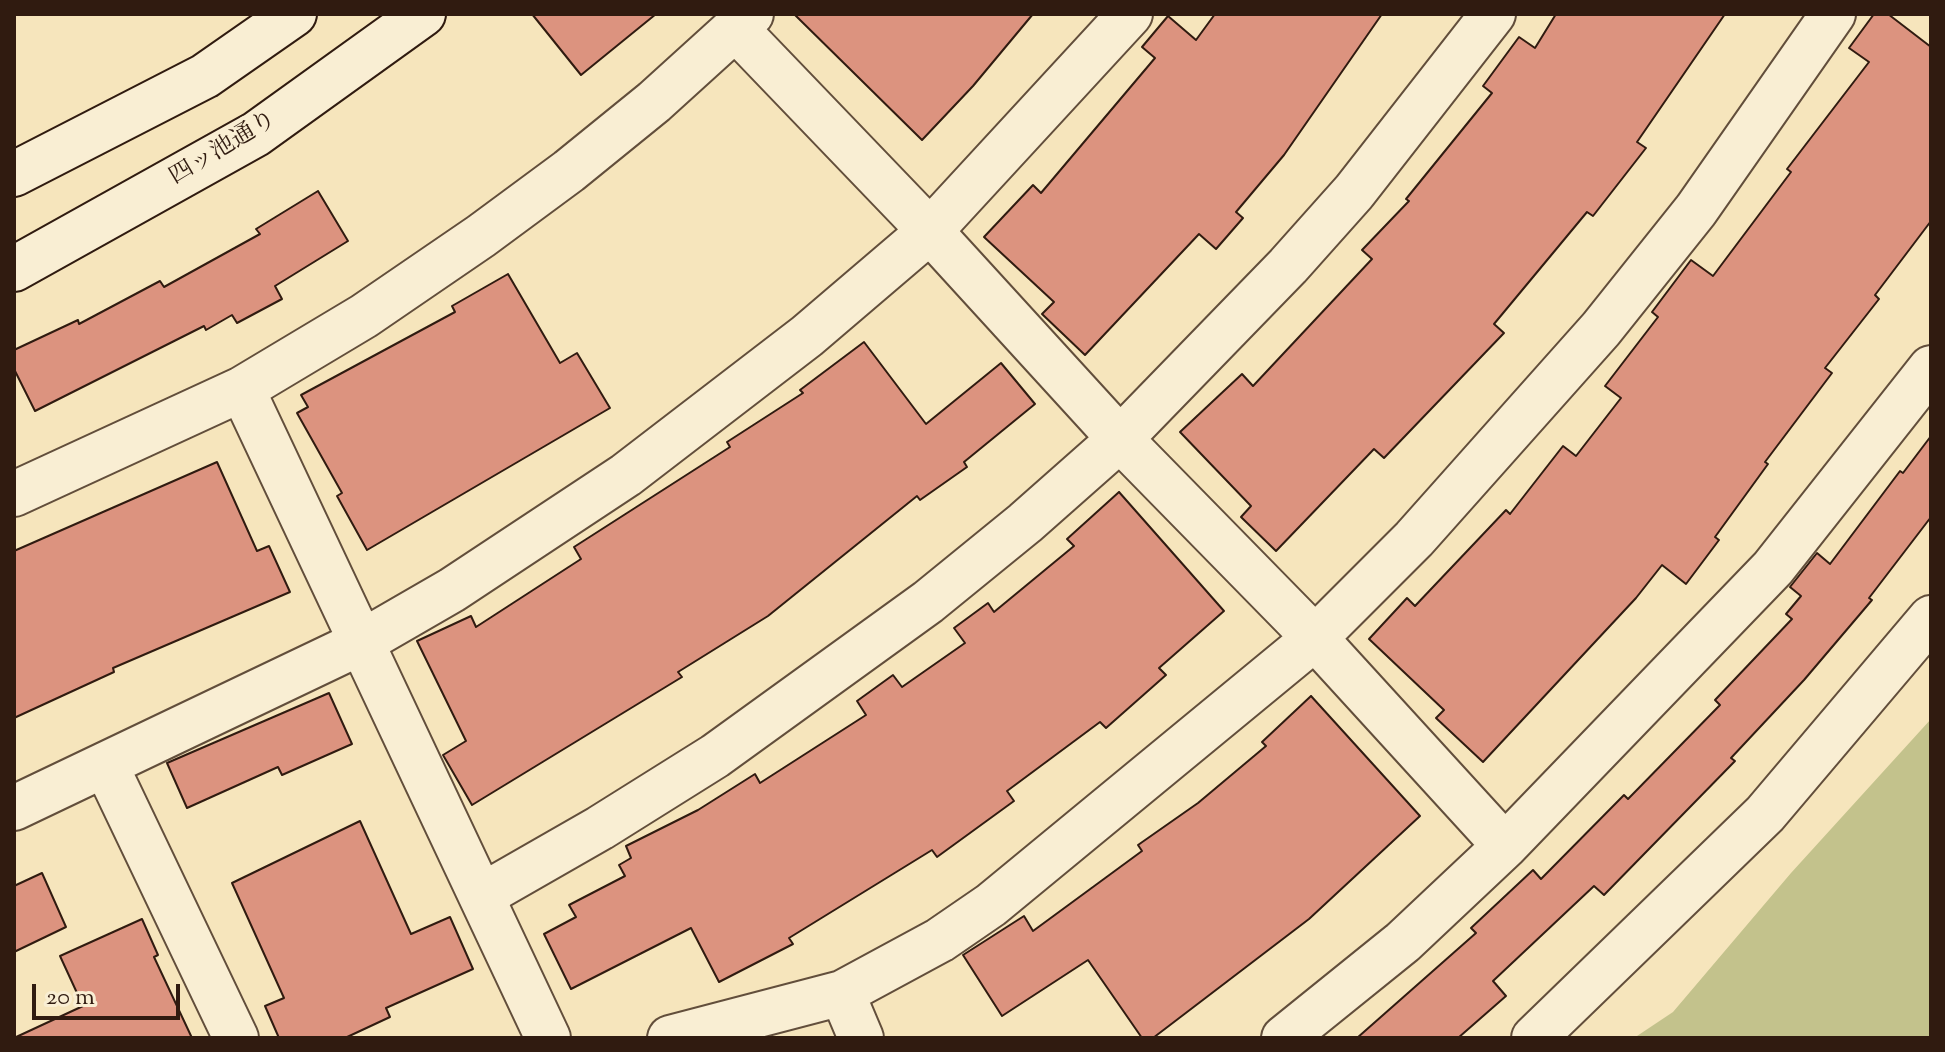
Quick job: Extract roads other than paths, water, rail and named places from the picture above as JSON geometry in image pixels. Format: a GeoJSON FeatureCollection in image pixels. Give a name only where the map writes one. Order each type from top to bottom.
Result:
{"type":"FeatureCollection","features":[{"type":"Feature","properties":{"kind":"street"},"geometry":{"type":"LineString","coordinates":[[14,174],[205,76],[294,14]]}},
{"type":"Feature","properties":{"kind":"street","name":"四ッ池通り"},"geometry":{"type":"LineString","coordinates":[[14,269],[256,134],[423,14]]}},
{"type":"Feature","properties":{"kind":"street"},"geometry":{"type":"LineString","coordinates":[[14,808],[362,642],[528,542],[626,475],[785,354],[930,231],[1130,14]]}},
{"type":"Feature","properties":{"kind":"street"},"geometry":{"type":"LineString","coordinates":[[483,895],[626,812],[826,679],[940,593],[1120,439],[1220,338],[1354,192],[1493,14]]}},
{"type":"Feature","properties":{"kind":"street"},"geometry":{"type":"LineString","coordinates":[[670,1038],[842,993],[940,940],[991,905],[1315,638],[1425,528],[1601,329],[1705,198],[1833,14]]}},
{"type":"Feature","properties":{"kind":"street"},"geometry":{"type":"LineString","coordinates":[[14,494],[242,389],[364,316],[569,171],[743,22],[1120,439],[1315,638],[1505,846]]}},
{"type":"Feature","properties":{"kind":"street"},"geometry":{"type":"LineString","coordinates":[[1284,1038],[1403,942],[1505,846],[1773,568],[1931,368]]}},
{"type":"Feature","properties":{"kind":"street"},"geometry":{"type":"LineString","coordinates":[[242,389],[548,1038]]}},
{"type":"Feature","properties":{"kind":"street"},"geometry":{"type":"LineString","coordinates":[[1534,1038],[1765,814],[1931,618]]}},
{"type":"Feature","properties":{"kind":"street"},"geometry":{"type":"LineString","coordinates":[[106,766],[236,1038]]}},
{"type":"Feature","properties":{"kind":"street"},"geometry":{"type":"LineString","coordinates":[[842,993],[861,1038]]}}]}
